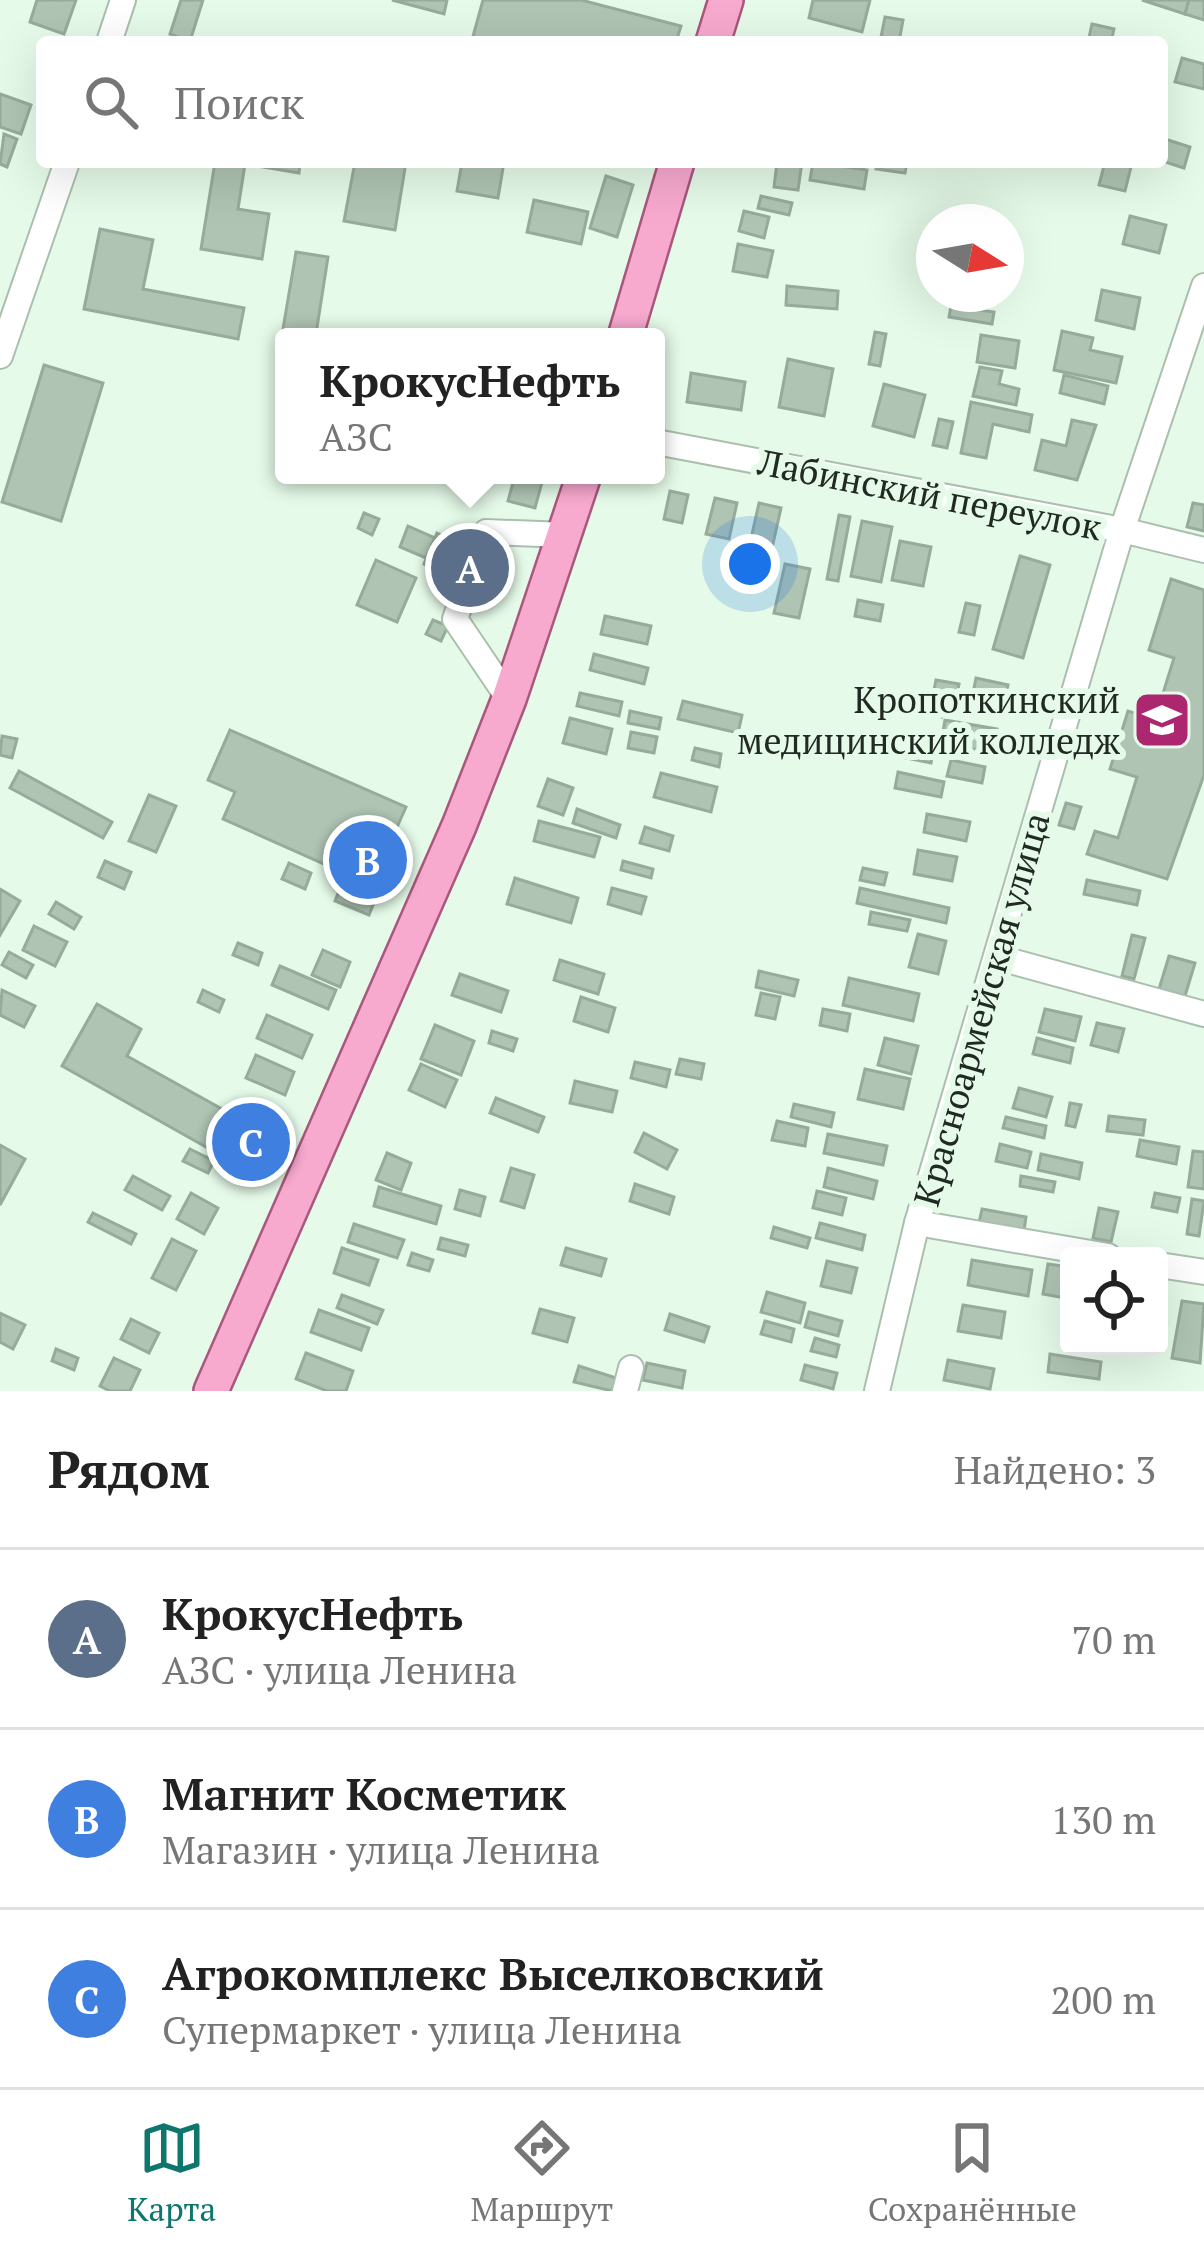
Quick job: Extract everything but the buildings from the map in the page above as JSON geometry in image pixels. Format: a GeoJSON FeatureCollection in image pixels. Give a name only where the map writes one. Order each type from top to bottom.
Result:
{"type":"FeatureCollection","features":[{"type":"Feature","properties":{"kind":"main road"},"geometry":{"type":"LineString","coordinates":[[715,36],[726,0]]}},
{"type":"Feature","properties":{"kind":"main road"},"geometry":{"type":"LineString","coordinates":[[628,328],[675,168]]}},
{"type":"Feature","properties":{"kind":"main road"},"geometry":{"type":"LineString","coordinates":[[212,1391],[276,1235],[459,826],[509,699],[581,484]]}},
{"type":"Feature","properties":{"kind":"street"},"geometry":{"type":"LineString","coordinates":[[111,36],[123,0]]}},
{"type":"Feature","properties":{"kind":"street"},"geometry":{"type":"LineString","coordinates":[[0,356],[65,168]]}},
{"type":"Feature","properties":{"kind":"street","name":"Красноармейская улица"},"geometry":{"type":"LineString","coordinates":[[877,1391],[917,1223],[1122,530],[1199,315],[1204,286]]}},
{"type":"Feature","properties":{"kind":"street","name":"Лабинский переулок"},"geometry":{"type":"LineString","coordinates":[[665,444],[1122,530],[1204,550]]}},
{"type":"Feature","properties":{"kind":"street"},"geometry":{"type":"LineString","coordinates":[[509,699],[455,620],[470,568],[486,532],[566,535]]}},
{"type":"Feature","properties":{"kind":"street"},"geometry":{"type":"LineString","coordinates":[[996,957],[1204,1014]]}},
{"type":"Feature","properties":{"kind":"street"},"geometry":{"type":"LineString","coordinates":[[917,1223],[1060,1248]]}},
{"type":"Feature","properties":{"kind":"street"},"geometry":{"type":"LineString","coordinates":[[1168,1266],[1204,1272]]}},
{"type":"Feature","properties":{"kind":"place","name":"КрокусНефть"},"geometry":{"type":"Point","coordinates":[470,568]}},
{"type":"Feature","properties":{"kind":"place","name":"Кропоткинский медицинский колледж"},"geometry":{"type":"Point","coordinates":[1162,720]}},
{"type":"Feature","properties":{"kind":"place","name":"Магнит Косметик"},"geometry":{"type":"Point","coordinates":[368,860]}},
{"type":"Feature","properties":{"kind":"place","name":"Агрокомплекс Выселковский"},"geometry":{"type":"Point","coordinates":[251,1142]}}]}
